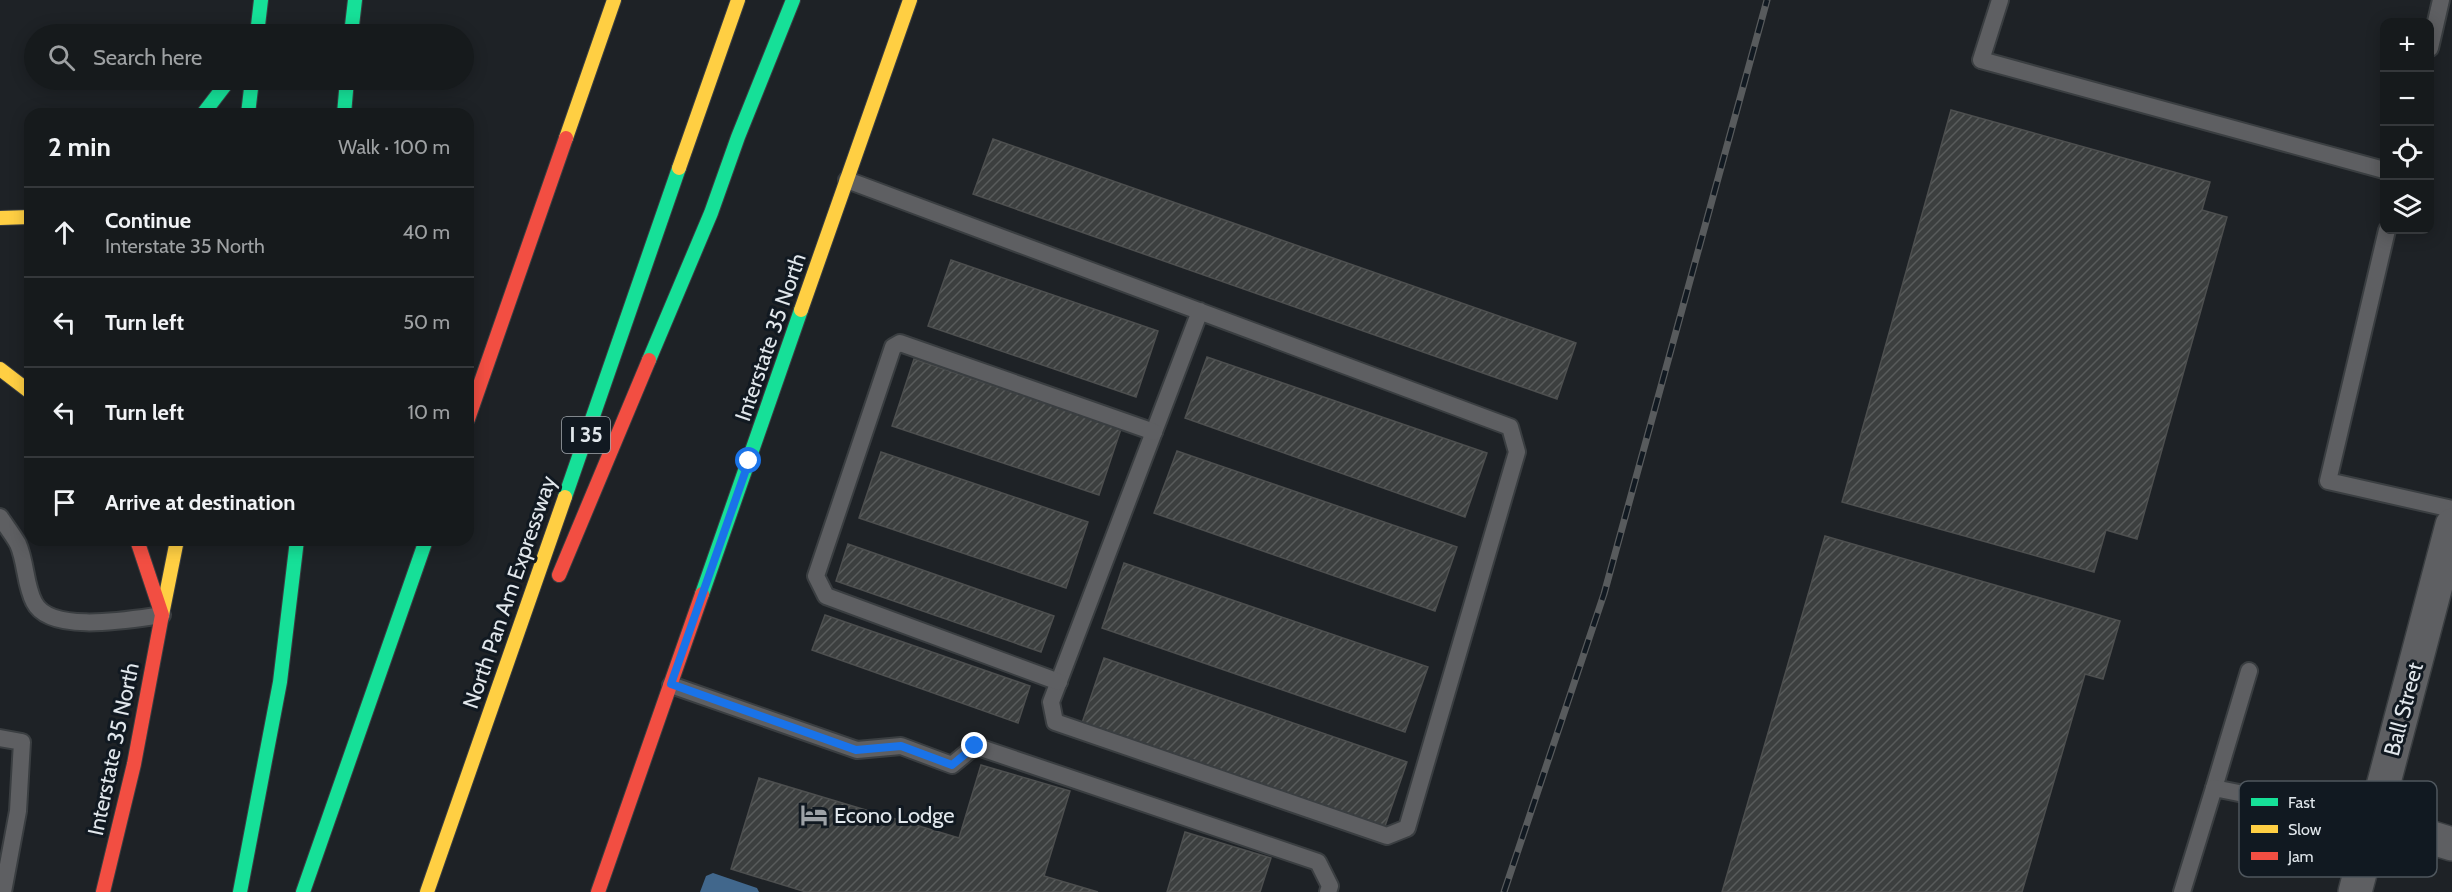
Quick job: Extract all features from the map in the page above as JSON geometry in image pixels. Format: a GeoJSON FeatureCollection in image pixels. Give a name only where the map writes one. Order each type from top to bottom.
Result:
{"type":"FeatureCollection","features":[{"type":"Feature","properties":{"kind":"main road"},"geometry":{"type":"LineString","coordinates":[[258,24],[261,0]]}},
{"type":"Feature","properties":{"kind":"main road"},"geometry":{"type":"LineString","coordinates":[[352,24],[355,0]]}},
{"type":"Feature","properties":{"kind":"main road"},"geometry":{"type":"LineString","coordinates":[[474,402],[614,0]]}},
{"type":"Feature","properties":{"kind":"main road","name":"North Pan Am Expressway"},"geometry":{"type":"LineString","coordinates":[[427,892],[738,0]]}},
{"type":"Feature","properties":{"kind":"main road"},"geometry":{"type":"LineString","coordinates":[[555,585],[711,213],[738,136],[793,0]]}},
{"type":"Feature","properties":{"kind":"main road","name":"Interstate 35 North"},"geometry":{"type":"LineString","coordinates":[[598,892],[910,0]]}},
{"type":"Feature","properties":{"kind":"main road"},"geometry":{"type":"LineString","coordinates":[[207,108],[221,90]]}},
{"type":"Feature","properties":{"kind":"main road"},"geometry":{"type":"LineString","coordinates":[[249,108],[251,90]]}},
{"type":"Feature","properties":{"kind":"main road"},"geometry":{"type":"LineString","coordinates":[[345,108],[346,90]]}},
{"type":"Feature","properties":{"kind":"main road"},"geometry":{"type":"LineString","coordinates":[[0,218],[24,217]]}},
{"type":"Feature","properties":{"kind":"main road"},"geometry":{"type":"LineString","coordinates":[[0,369],[24,387]]}},
{"type":"Feature","properties":{"kind":"main road"},"geometry":{"type":"LineString","coordinates":[[139,546],[162,615]]}},
{"type":"Feature","properties":{"kind":"main road","name":"Interstate 35 North"},"geometry":{"type":"LineString","coordinates":[[104,892],[134,764],[176,546]]}},
{"type":"Feature","properties":{"kind":"main road"},"geometry":{"type":"LineString","coordinates":[[240,892],[280,682],[296,546]]}},
{"type":"Feature","properties":{"kind":"main road"},"geometry":{"type":"LineString","coordinates":[[303,892],[424,546]]}},
{"type":"Feature","properties":{"kind":"main road"},"geometry":{"type":"LineString","coordinates":[[435,870],[522,662]]}},
{"type":"Feature","properties":{"kind":"street","name":"Ball Street"},"geometry":{"type":"LineString","coordinates":[[2384,781],[2452,525]]}},
{"type":"Feature","properties":{"kind":"street"},"geometry":{"type":"LineString","coordinates":[[2437,839],[2452,844]]}},
{"type":"Feature","properties":{"kind":"street","name":"Ball Street"},"geometry":{"type":"LineString","coordinates":[[2355,892],[2359,877]]}},
{"type":"Feature","properties":{"kind":"lane"},"geometry":{"type":"LineString","coordinates":[[2000,0],[1981,60],[2380,169]]}},
{"type":"Feature","properties":{"kind":"lane"},"geometry":{"type":"LineString","coordinates":[[2434,31],[2441,0]]}},
{"type":"Feature","properties":{"kind":"lane"},"geometry":{"type":"LineString","coordinates":[[847,180],[1200,311],[1510,427],[1517,452],[1407,828],[1387,836],[1055,722],[1051,702],[1200,311]]}},
{"type":"Feature","properties":{"kind":"lane"},"geometry":{"type":"LineString","coordinates":[[2386,234],[2328,481],[2452,509]]}},
{"type":"Feature","properties":{"kind":"lane"},"geometry":{"type":"LineString","coordinates":[[1059,682],[826,597],[816,576],[893,347],[900,343],[1154,432]]}},
{"type":"Feature","properties":{"kind":"lane"},"geometry":{"type":"LineString","coordinates":[[0,517],[18,545],[34,604],[46,614],[67,621],[104,623],[162,615]]}},
{"type":"Feature","properties":{"kind":"lane"},"geometry":{"type":"LineString","coordinates":[[2182,892],[2249,671]]}},
{"type":"Feature","properties":{"kind":"lane"},"geometry":{"type":"LineString","coordinates":[[671,684],[856,750],[901,746],[952,765],[975,746],[1318,862],[1330,886],[1328,892]]}},
{"type":"Feature","properties":{"kind":"lane"},"geometry":{"type":"LineString","coordinates":[[0,738],[22,742],[18,811],[3,892]]}},
{"type":"Feature","properties":{"kind":"lane"},"geometry":{"type":"LineString","coordinates":[[2214,788],[2239,793]]}},
{"type":"Feature","properties":{"kind":"water"},"geometry":{"type":"Polygon","coordinates":[[[713,873],[757,888],[759,892],[700,892],[706,876],[713,873]]]}},
{"type":"Feature","properties":{"kind":"building"},"geometry":{"type":"Polygon","coordinates":[[[1951,110],[2210,182],[2202,210],[2227,217],[2137,539],[2106,530],[2094,572],[1842,502],[1951,110]]]}},
{"type":"Feature","properties":{"kind":"building"},"geometry":{"type":"Polygon","coordinates":[[[993,139],[1576,343],[1557,399],[973,194],[993,139]]]}},
{"type":"Feature","properties":{"kind":"building"},"geometry":{"type":"Polygon","coordinates":[[[951,260],[1158,331],[1136,397],[928,326],[951,260]]]}},
{"type":"Feature","properties":{"kind":"building"},"geometry":{"type":"Polygon","coordinates":[[[1207,357],[1487,453],[1465,517],[1185,418],[1207,357]]]}},
{"type":"Feature","properties":{"kind":"building"},"geometry":{"type":"Polygon","coordinates":[[[914,359],[1121,429],[1099,495],[892,426],[914,359]]]}},
{"type":"Feature","properties":{"kind":"building"},"geometry":{"type":"Polygon","coordinates":[[[1177,451],[1457,547],[1435,611],[1154,513],[1177,451]]]}},
{"type":"Feature","properties":{"kind":"building"},"geometry":{"type":"Polygon","coordinates":[[[881,452],[1088,522],[1066,588],[859,518],[881,452]]]}},
{"type":"Feature","properties":{"kind":"building"},"geometry":{"type":"Polygon","coordinates":[[[1825,536],[2120,621],[2103,679],[2085,674],[2022,892],[1722,892],[1825,536]]]}},
{"type":"Feature","properties":{"kind":"building"},"geometry":{"type":"Polygon","coordinates":[[[848,544],[1054,616],[1041,652],[836,581],[848,544]]]}},
{"type":"Feature","properties":{"kind":"building"},"geometry":{"type":"Polygon","coordinates":[[[1124,563],[1428,667],[1405,732],[1102,628],[1124,563]]]}},
{"type":"Feature","properties":{"kind":"building"},"geometry":{"type":"Polygon","coordinates":[[[825,615],[1030,686],[1018,723],[812,650],[825,615]]]}},
{"type":"Feature","properties":{"kind":"building"},"geometry":{"type":"Polygon","coordinates":[[[1104,658],[1407,762],[1385,826],[1082,723],[1104,658]]]}},
{"type":"Feature","properties":{"kind":"building","name":"Econo Lodge"},"geometry":{"type":"Polygon","coordinates":[[[981,765],[1070,791],[1044,876],[1098,892],[806,892],[731,869],[759,778],[959,838],[981,765]]]}},
{"type":"Feature","properties":{"kind":"building"},"geometry":{"type":"Polygon","coordinates":[[[1185,832],[1271,858],[1260,892],[1167,892],[1185,832]]]}},
{"type":"Feature","properties":{"kind":"railway"},"geometry":{"type":"LineString","coordinates":[[1504,892],[1604,594],[1767,0]]}},
{"type":"Feature","properties":{"kind":"traffic: fast"},"geometry":{"type":"LineString","coordinates":[[258,24],[261,0]]}},
{"type":"Feature","properties":{"kind":"traffic: fast"},"geometry":{"type":"LineString","coordinates":[[352,24],[355,0]]}},
{"type":"Feature","properties":{"kind":"traffic: fast"},"geometry":{"type":"LineString","coordinates":[[649,360],[711,213],[738,137],[793,0]]}},
{"type":"Feature","properties":{"kind":"traffic: fast"},"geometry":{"type":"LineString","coordinates":[[208,108],[221,90]]}},
{"type":"Feature","properties":{"kind":"traffic: fast"},"geometry":{"type":"LineString","coordinates":[[249,108],[251,90]]}},
{"type":"Feature","properties":{"kind":"traffic: fast"},"geometry":{"type":"LineString","coordinates":[[345,108],[346,90]]}},
{"type":"Feature","properties":{"kind":"traffic: fast"},"geometry":{"type":"LineString","coordinates":[[565,497],[679,168]]}},
{"type":"Feature","properties":{"kind":"traffic: fast"},"geometry":{"type":"LineString","coordinates":[[702,594],[801,310]]}},
{"type":"Feature","properties":{"kind":"traffic: fast"},"geometry":{"type":"LineString","coordinates":[[240,892],[280,682],[296,546]]}},
{"type":"Feature","properties":{"kind":"traffic: fast"},"geometry":{"type":"LineString","coordinates":[[303,892],[424,546]]}},
{"type":"Feature","properties":{"kind":"traffic: slow"},"geometry":{"type":"LineString","coordinates":[[566,138],[614,0]]}},
{"type":"Feature","properties":{"kind":"traffic: slow"},"geometry":{"type":"LineString","coordinates":[[679,168],[738,0]]}},
{"type":"Feature","properties":{"kind":"traffic: slow"},"geometry":{"type":"LineString","coordinates":[[801,310],[910,0]]}},
{"type":"Feature","properties":{"kind":"traffic: slow"},"geometry":{"type":"LineString","coordinates":[[0,218],[24,217]]}},
{"type":"Feature","properties":{"kind":"traffic: slow"},"geometry":{"type":"LineString","coordinates":[[0,369],[24,387]]}},
{"type":"Feature","properties":{"kind":"traffic: slow"},"geometry":{"type":"LineString","coordinates":[[427,892],[565,497]]}},
{"type":"Feature","properties":{"kind":"traffic: slow"},"geometry":{"type":"LineString","coordinates":[[162,615],[176,546]]}},
{"type":"Feature","properties":{"kind":"traffic: jam"},"geometry":{"type":"LineString","coordinates":[[474,402],[566,138]]}},
{"type":"Feature","properties":{"kind":"traffic: jam"},"geometry":{"type":"LineString","coordinates":[[559,575],[649,360]]}},
{"type":"Feature","properties":{"kind":"traffic: jam"},"geometry":{"type":"LineString","coordinates":[[103,892],[134,764],[162,615],[139,546]]}},
{"type":"Feature","properties":{"kind":"traffic: jam"},"geometry":{"type":"LineString","coordinates":[[598,892],[702,594]]}},
{"type":"Feature","properties":{"kind":"place","name":"Econo Lodge"},"geometry":{"type":"Point","coordinates":[814,815]}},
{"type":"Feature","properties":{"kind":"route"},"geometry":{"type":"LineString","coordinates":[[749,461],[671,684],[856,750],[901,746],[952,765],[975,746]]}}]}
